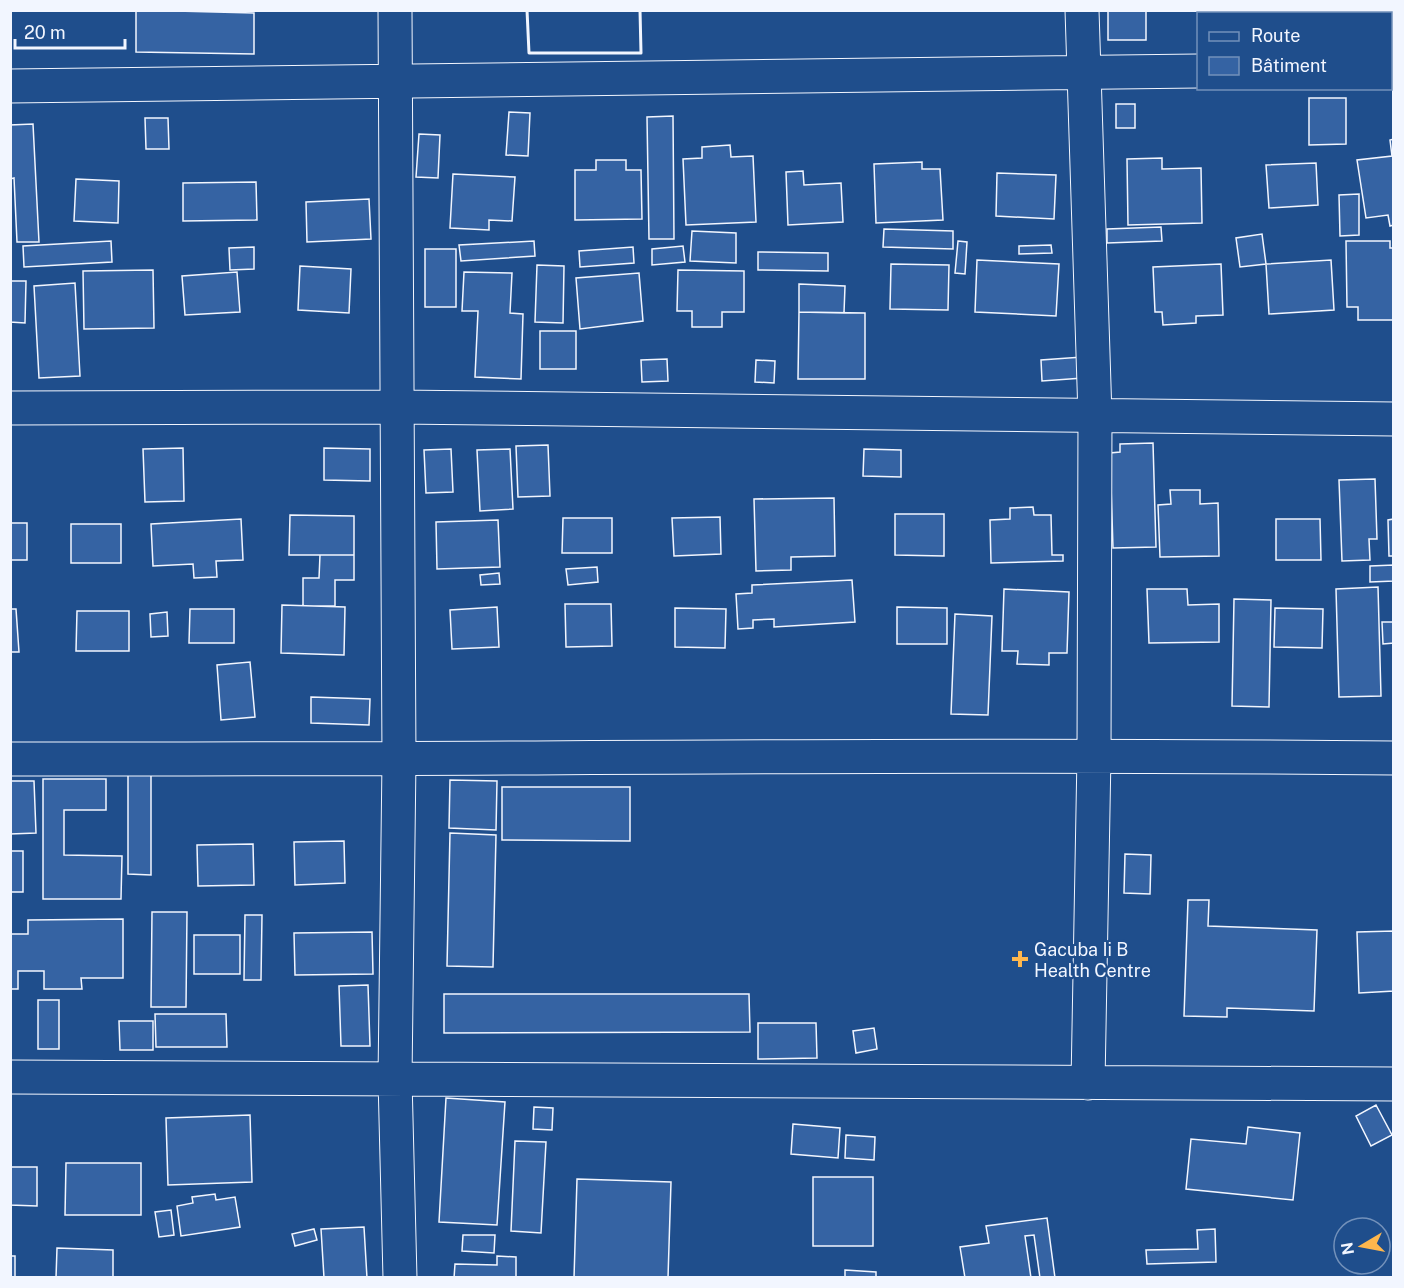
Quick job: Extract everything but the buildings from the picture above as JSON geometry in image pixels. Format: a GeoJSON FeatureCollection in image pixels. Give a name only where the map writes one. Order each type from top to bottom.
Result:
{"type":"FeatureCollection","features":[{"type":"Feature","properties":{"kind":"street"},"geometry":{"type":"LineString","coordinates":[[394,10],[399,760],[395,1079],[400,1278]]}},
{"type":"Feature","properties":{"kind":"street"},"geometry":{"type":"LineString","coordinates":[[1082,10],[1082,73],[1095,416],[1094,755],[1088,1083]]}},
{"type":"Feature","properties":{"kind":"street"},"geometry":{"type":"LineString","coordinates":[[10,86],[1197,71]]}},
{"type":"Feature","properties":{"kind":"street"},"geometry":{"type":"LineString","coordinates":[[10,408],[398,407],[1394,419]]}},
{"type":"Feature","properties":{"kind":"street"},"geometry":{"type":"LineString","coordinates":[[10,759],[399,760],[1094,755],[1394,758]]}},
{"type":"Feature","properties":{"kind":"street"},"geometry":{"type":"LineString","coordinates":[[10,1077],[1394,1084]]}},
{"type":"Feature","properties":{"kind":"wall"},"geometry":{"type":"LineString","coordinates":[[527,10],[529,53],[641,53],[640,10]]}},
{"type":"Feature","properties":{"kind":"place","name":"Gacuba Ii B Health Centre"},"geometry":{"type":"Point","coordinates":[1020,959]}}]}
